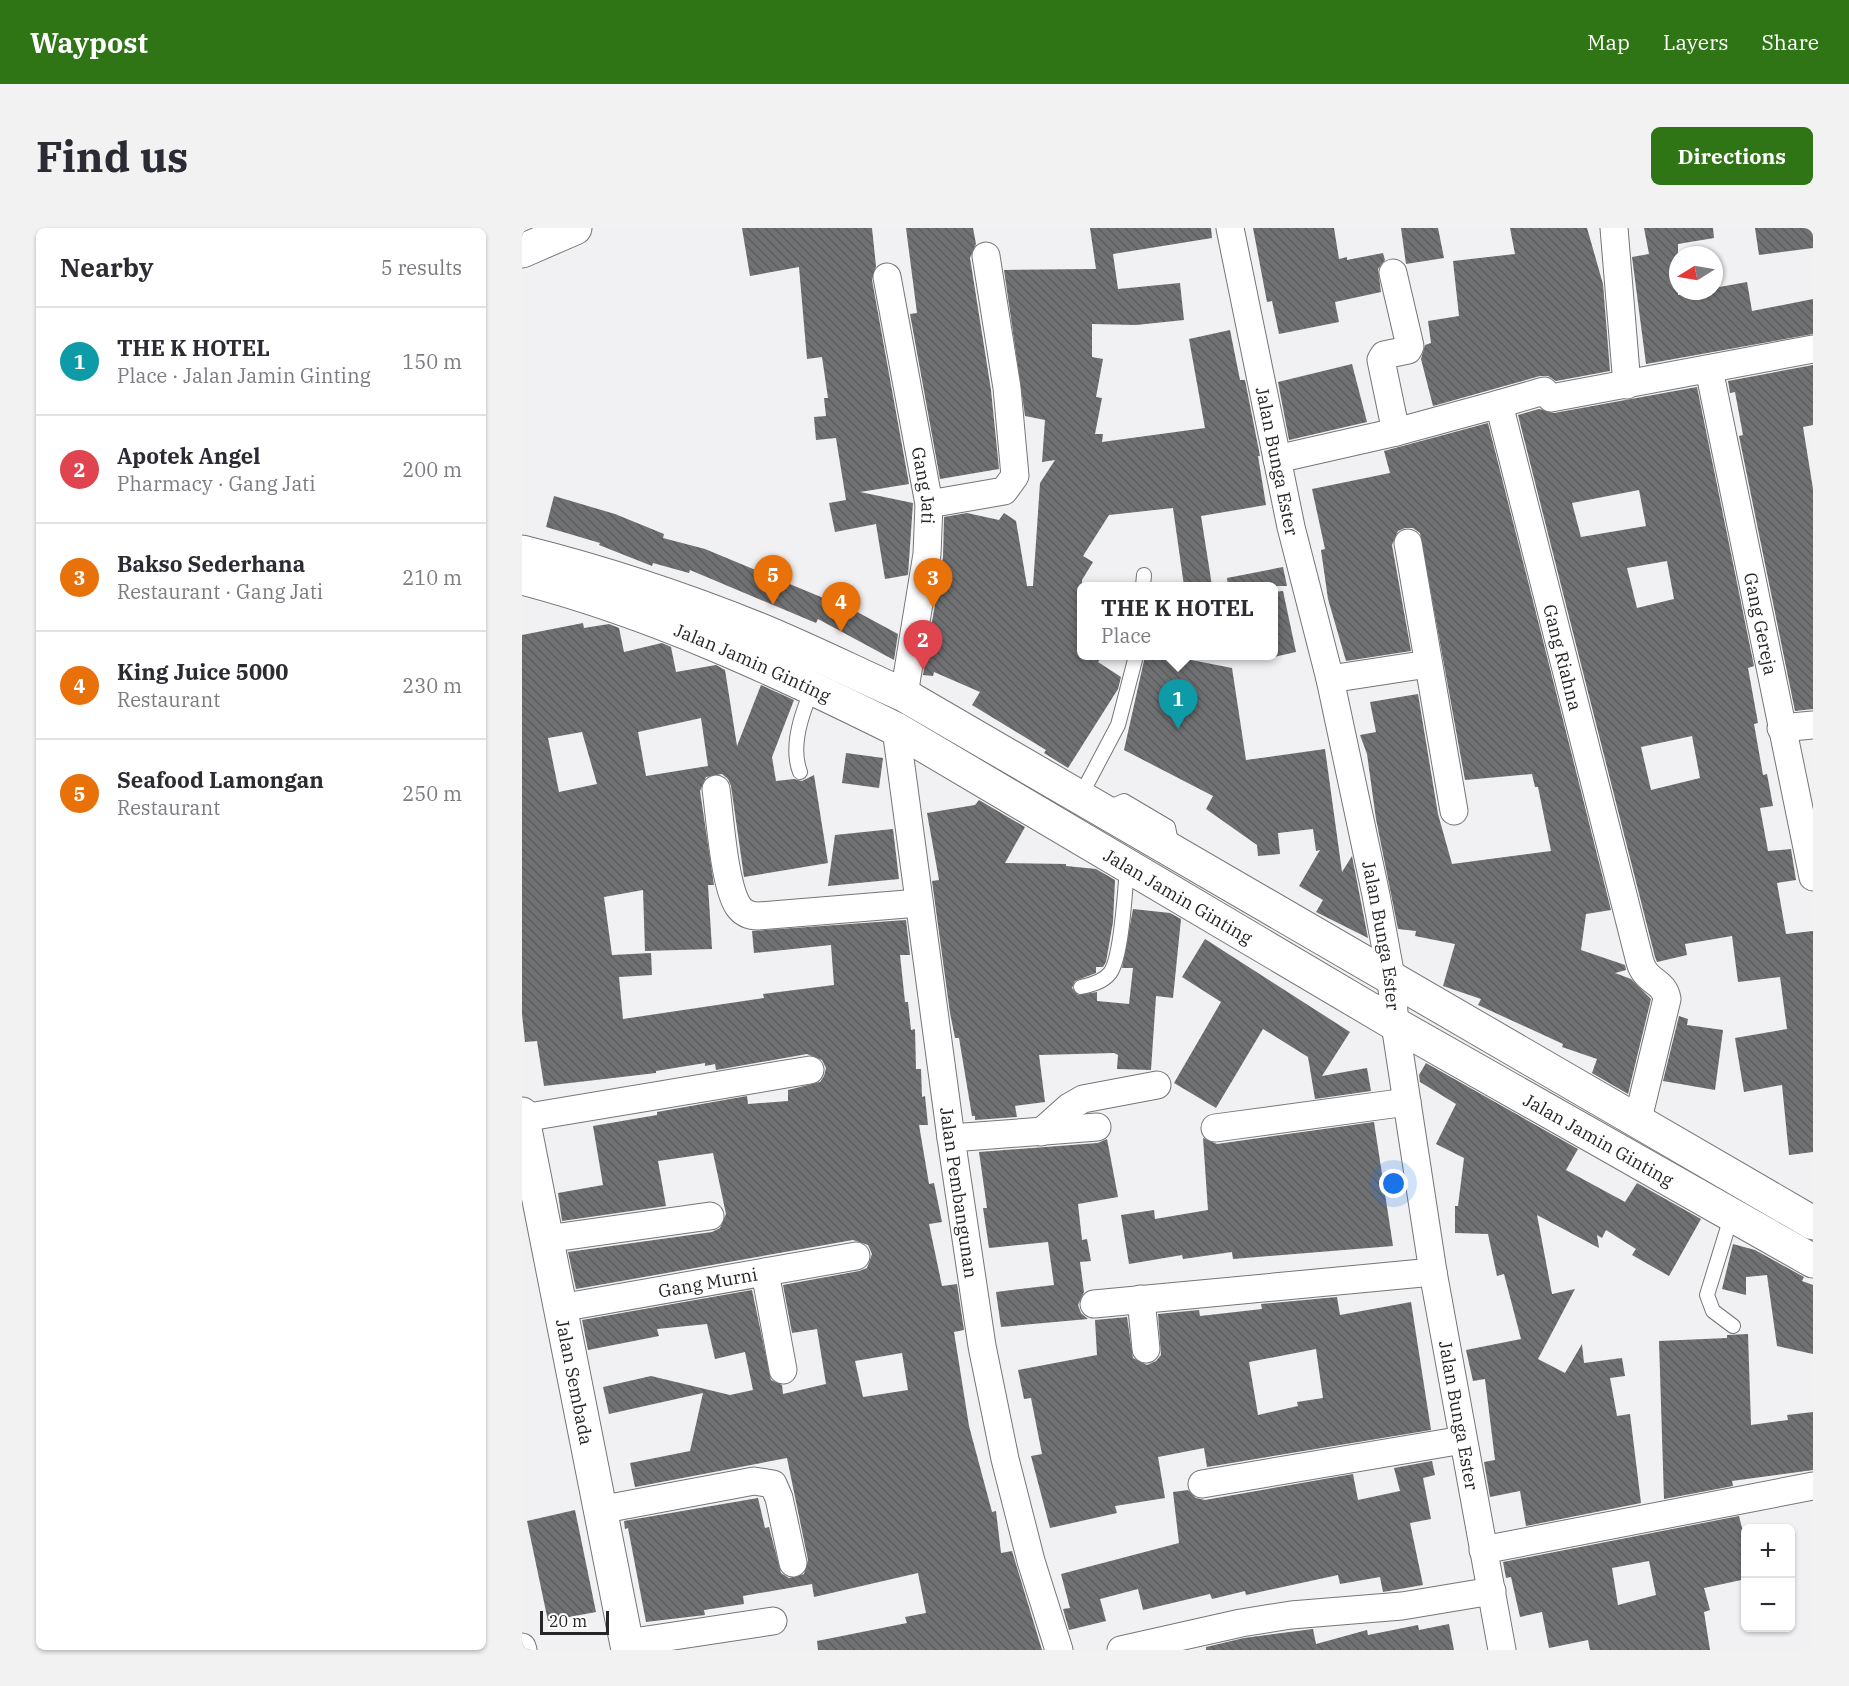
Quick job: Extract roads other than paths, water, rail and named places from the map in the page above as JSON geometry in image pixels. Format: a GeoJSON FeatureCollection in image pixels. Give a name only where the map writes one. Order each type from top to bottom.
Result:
{"type":"FeatureCollection","features":[{"type":"Feature","properties":{"kind":"main road"},"geometry":{"type":"LineString","coordinates":[[522,251],[575,228]]}},
{"type":"Feature","properties":{"kind":"main road","name":"Jalan Jamin Ginting"},"geometry":{"type":"LineString","coordinates":[[522,552],[571,564],[655,591],[758,629],[904,695],[1391,977],[1637,1123],[1813,1223]]}},
{"type":"Feature","properties":{"kind":"main road","name":"Jalan Jamin Ginting"},"geometry":{"type":"LineString","coordinates":[[522,578],[657,620],[813,688],[896,729],[1395,1024],[1813,1261]]}},
{"type":"Feature","properties":{"kind":"main road","name":"Jalan Sembada"},"geometry":{"type":"LineString","coordinates":[[522,1116],[628,1647]]}},
{"type":"Feature","properties":{"kind":"street","name":"Jalan Bunga Ester"},"geometry":{"type":"LineString","coordinates":[[1230,228],[1277,459],[1330,680],[1391,977],[1395,1024],[1433,1272],[1502,1650]]}},
{"type":"Feature","properties":{"kind":"street"},"geometry":{"type":"LineString","coordinates":[[1614,228],[1627,385]]}},
{"type":"Feature","properties":{"kind":"street"},"geometry":{"type":"LineString","coordinates":[[929,504],[1004,491],[1015,476],[1007,388],[986,256]]}},
{"type":"Feature","properties":{"kind":"street"},"geometry":{"type":"LineString","coordinates":[[1393,273],[1410,346],[1408,350],[1384,355],[1381,360],[1396,432]]}},
{"type":"Feature","properties":{"kind":"street","name":"Gang Jati"},"geometry":{"type":"LineString","coordinates":[[887,277],[929,504],[927,554],[904,695]]}},
{"type":"Feature","properties":{"kind":"street"},"geometry":{"type":"LineString","coordinates":[[1277,459],[1396,432],[1544,391],[1551,398],[1813,349]]}},
{"type":"Feature","properties":{"kind":"street","name":"Gang Gereja"},"geometry":{"type":"LineString","coordinates":[[1709,369],[1781,728],[1807,820],[1813,877]]}},
{"type":"Feature","properties":{"kind":"street","name":"Gang Riahna"},"geometry":{"type":"LineString","coordinates":[[1499,404],[1640,962],[1644,974],[1666,994],[1637,1123]]}},
{"type":"Feature","properties":{"kind":"street"},"geometry":{"type":"LineString","coordinates":[[1408,543],[1454,811]]}},
{"type":"Feature","properties":{"kind":"street"},"geometry":{"type":"LineString","coordinates":[[1330,680],[1428,664]]}},
{"type":"Feature","properties":{"kind":"street"},"geometry":{"type":"LineString","coordinates":[[1781,728],[1813,725]]}},
{"type":"Feature","properties":{"kind":"street","name":"Jalan Pembangunan"},"geometry":{"type":"LineString","coordinates":[[896,729],[951,1138],[982,1346],[1005,1459],[1031,1561],[1059,1650]]}},
{"type":"Feature","properties":{"kind":"street"},"geometry":{"type":"LineString","coordinates":[[716,789],[731,887],[737,905],[747,915],[919,903]]}},
{"type":"Feature","properties":{"kind":"street"},"geometry":{"type":"LineString","coordinates":[[522,1116],[810,1070]]}},
{"type":"Feature","properties":{"kind":"street"},"geometry":{"type":"LineString","coordinates":[[1041,1132],[1069,1107],[1083,1100],[1157,1085]]}},
{"type":"Feature","properties":{"kind":"street"},"geometry":{"type":"LineString","coordinates":[[1215,1128],[1407,1102]]}},
{"type":"Feature","properties":{"kind":"street"},"geometry":{"type":"LineString","coordinates":[[951,1138],[1097,1127]]}},
{"type":"Feature","properties":{"kind":"street"},"geometry":{"type":"LineString","coordinates":[[546,1239],[710,1216]]}},
{"type":"Feature","properties":{"kind":"street","name":"Gang Murni"},"geometry":{"type":"LineString","coordinates":[[560,1308],[856,1257]]}},
{"type":"Feature","properties":{"kind":"street"},"geometry":{"type":"LineString","coordinates":[[765,1272],[783,1370]]}},
{"type":"Feature","properties":{"kind":"street"},"geometry":{"type":"LineString","coordinates":[[1094,1304],[1433,1272]]}},
{"type":"Feature","properties":{"kind":"street"},"geometry":{"type":"LineString","coordinates":[[1140,1299],[1146,1349]]}},
{"type":"Feature","properties":{"kind":"street"},"geometry":{"type":"LineString","coordinates":[[1202,1484],[1463,1440]]}},
{"type":"Feature","properties":{"kind":"street"},"geometry":{"type":"LineString","coordinates":[[599,1510],[754,1481],[767,1481],[773,1484],[779,1498],[792,1563]]}},
{"type":"Feature","properties":{"kind":"street"},"geometry":{"type":"LineString","coordinates":[[1483,1550],[1813,1486]]}},
{"type":"Feature","properties":{"kind":"street"},"geometry":{"type":"LineString","coordinates":[[1121,1650],[1283,1616],[1402,1606],[1492,1591]]}},
{"type":"Feature","properties":{"kind":"street"},"geometry":{"type":"LineString","coordinates":[[628,1647],[773,1620]]}},
{"type":"Feature","properties":{"kind":"lane"},"geometry":{"type":"LineString","coordinates":[[1092,803],[1118,725],[1135,660]]}},
{"type":"Feature","properties":{"kind":"lane"},"geometry":{"type":"LineString","coordinates":[[800,771],[795,751],[806,704],[813,688]]}},
{"type":"Feature","properties":{"kind":"lane"},"geometry":{"type":"LineString","coordinates":[[1081,987],[1102,980],[1109,975],[1115,962],[1127,867]]}},
{"type":"Feature","properties":{"kind":"lane"},"geometry":{"type":"LineString","coordinates":[[1732,1214],[1707,1295],[1713,1311],[1733,1326]]}},
{"type":"Feature","properties":{"kind":"place","name":"Seafood Lamongan"},"geometry":{"type":"Point","coordinates":[773,605]}},
{"type":"Feature","properties":{"kind":"place","name":"Bakso Sederhana"},"geometry":{"type":"Point","coordinates":[933,608]}},
{"type":"Feature","properties":{"kind":"place","name":"King Juice 5000"},"geometry":{"type":"Point","coordinates":[841,632]}},
{"type":"Feature","properties":{"kind":"place","name":"Apotek Angel"},"geometry":{"type":"Point","coordinates":[923,670]}},
{"type":"Feature","properties":{"kind":"place","name":"THE K HOTEL"},"geometry":{"type":"Point","coordinates":[1178,729]}}]}
